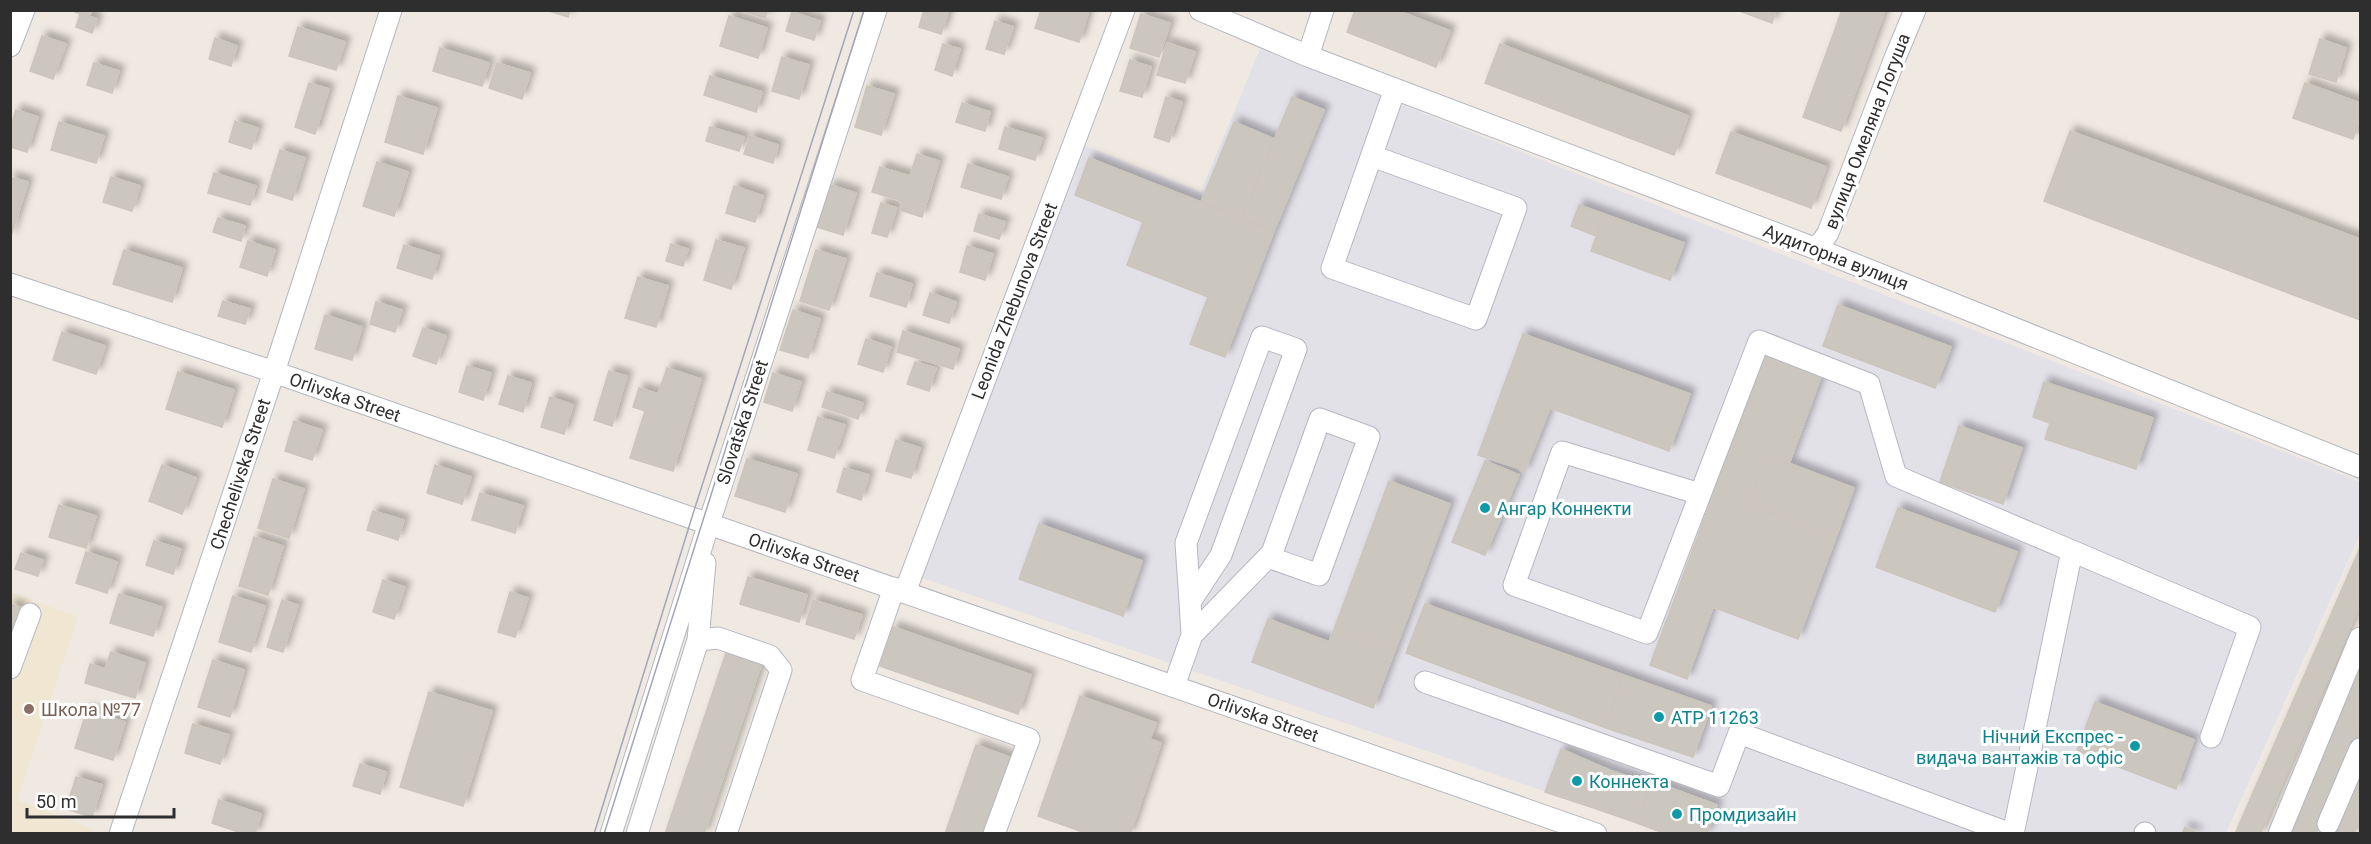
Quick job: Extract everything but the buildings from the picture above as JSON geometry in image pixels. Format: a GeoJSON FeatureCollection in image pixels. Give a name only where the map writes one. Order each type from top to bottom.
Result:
{"type":"FeatureCollection","features":[{"type":"Feature","properties":{"kind":"street"},"geometry":{"type":"LineString","coordinates":[[10,46],[24,10]]}},
{"type":"Feature","properties":{"kind":"street","name":"Chechelivska Street"},"geometry":{"type":"LineString","coordinates":[[120,834],[274,372],[391,10]]}},
{"type":"Feature","properties":{"kind":"street","name":"Slovatska Street"},"geometry":{"type":"LineString","coordinates":[[611,834],[709,523],[876,10]]}},
{"type":"Feature","properties":{"kind":"street","name":"Leonida Zhebunova Street"},"geometry":{"type":"LineString","coordinates":[[994,834],[1029,739],[862,680],[1124,10]]}},
{"type":"Feature","properties":{"kind":"street","name":"Аудиторна вулиця"},"geometry":{"type":"LineString","coordinates":[[1200,10],[1308,56],[1814,248],[2361,467]]}},
{"type":"Feature","properties":{"kind":"street"},"geometry":{"type":"LineString","coordinates":[[1308,56],[1323,10]]}},
{"type":"Feature","properties":{"kind":"street","name":"вулиця Омеляна Логуша"},"geometry":{"type":"LineString","coordinates":[[1814,248],[1828,233],[1890,69],[1915,10]]}},
{"type":"Feature","properties":{"kind":"street"},"geometry":{"type":"LineString","coordinates":[[1372,156],[1516,208],[1476,319],[1332,268],[1395,89]]}},
{"type":"Feature","properties":{"kind":"street","name":"Orlivska Street"},"geometry":{"type":"LineString","coordinates":[[10,284],[274,372],[1596,834]]}},
{"type":"Feature","properties":{"kind":"street"},"geometry":{"type":"LineString","coordinates":[[1174,686],[1192,635],[1186,543],[1262,337],[1296,349],[1221,555],[1190,602]]}},
{"type":"Feature","properties":{"kind":"street"},"geometry":{"type":"LineString","coordinates":[[1700,494],[1562,452],[1514,585],[1647,633],[1759,341],[1869,384],[1896,476],[2250,627],[2211,737]]}},
{"type":"Feature","properties":{"kind":"street"},"geometry":{"type":"LineString","coordinates":[[1192,635],[1268,557],[1272,553],[1320,419],[1368,437],[1319,576],[1268,557]]}},
{"type":"Feature","properties":{"kind":"street"},"geometry":{"type":"LineString","coordinates":[[637,834],[698,640],[709,523]]}},
{"type":"Feature","properties":{"kind":"street"},"geometry":{"type":"LineString","coordinates":[[1425,682],[1719,786],[1739,733],[2012,834],[2072,551]]}},
{"type":"Feature","properties":{"kind":"street"},"geometry":{"type":"LineString","coordinates":[[10,668],[30,614]]}},
{"type":"Feature","properties":{"kind":"street"},"geometry":{"type":"LineString","coordinates":[[698,640],[718,638],[770,656],[781,670],[726,834]]}},
{"type":"Feature","properties":{"kind":"street"},"geometry":{"type":"LineString","coordinates":[[2279,834],[2361,638]]}},
{"type":"Feature","properties":{"kind":"street"},"geometry":{"type":"LineString","coordinates":[[2328,824],[2361,749]]}},
{"type":"Feature","properties":{"kind":"shaded area"},"geometry":{"type":"Polygon","coordinates":[[[1260,49],[2360,482],[2360,534],[2226,833],[1666,833],[922,578],[1083,145],[1201,192],[1260,49]]]}},
{"type":"Feature","properties":{"kind":"shaded area","name":"Школа №77"},"geometry":{"type":"Polygon","coordinates":[[[10,592],[78,617],[17,800],[93,829],[91,833],[11,833],[10,592]]]}},
{"type":"Feature","properties":{"kind":"tram line"},"geometry":{"type":"LineString","coordinates":[[594,834],[692,517],[854,10]]}},
{"type":"Feature","properties":{"kind":"tram line"},"geometry":{"type":"LineString","coordinates":[[604,834],[864,10]]}},
{"type":"Feature","properties":{"kind":"place","name":"Ангар Коннекти"},"geometry":{"type":"Point","coordinates":[1485,508]}},
{"type":"Feature","properties":{"kind":"place","name":"Школа №77"},"geometry":{"type":"Point","coordinates":[29,709]}},
{"type":"Feature","properties":{"kind":"place","name":"ATP 11263"},"geometry":{"type":"Point","coordinates":[1659,717]}},
{"type":"Feature","properties":{"kind":"place","name":"Нічний Експрес - видача вантажів та офіс"},"geometry":{"type":"Point","coordinates":[2135,746]}},
{"type":"Feature","properties":{"kind":"place","name":"Коннекта"},"geometry":{"type":"Point","coordinates":[1577,781]}},
{"type":"Feature","properties":{"kind":"place","name":"Промдизайн"},"geometry":{"type":"Point","coordinates":[1677,814]}}]}
